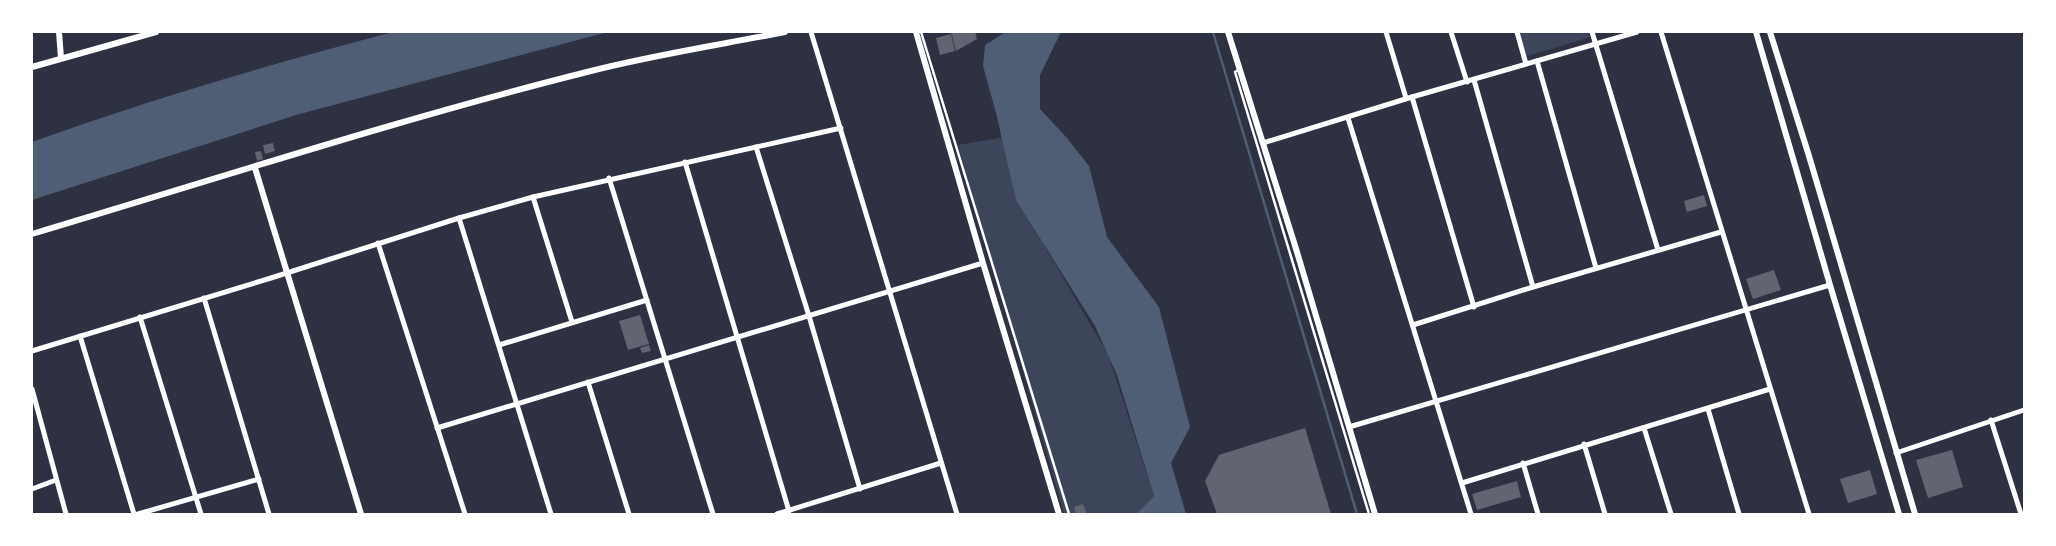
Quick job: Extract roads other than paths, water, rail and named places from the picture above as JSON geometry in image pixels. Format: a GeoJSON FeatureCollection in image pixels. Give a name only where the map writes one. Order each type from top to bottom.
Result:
{"type":"FeatureCollection","features":[{"type":"Feature","properties":{"kind":"street"},"geometry":{"type":"LineString","coordinates":[[59,32],[61,58]]}},
{"type":"Feature","properties":{"kind":"street"},"geometry":{"type":"LineString","coordinates":[[32,66],[156,32]]}},
{"type":"Feature","properties":{"kind":"street"},"geometry":{"type":"LineString","coordinates":[[32,234],[553,80],[785,32]]}},
{"type":"Feature","properties":{"kind":"street"},"geometry":{"type":"LineString","coordinates":[[811,32],[957,514]]}},
{"type":"Feature","properties":{"kind":"street"},"geometry":{"type":"LineString","coordinates":[[919,32],[983,263],[1059,514]]}},
{"type":"Feature","properties":{"kind":"street"},"geometry":{"type":"LineString","coordinates":[[1228,32],[1237,71],[1263,143],[1375,514]]}},
{"type":"Feature","properties":{"kind":"street"},"geometry":{"type":"LineString","coordinates":[[1386,32],[1474,307]]}},
{"type":"Feature","properties":{"kind":"street"},"geometry":{"type":"LineString","coordinates":[[1451,32],[1467,82]]}},
{"type":"Feature","properties":{"kind":"street"},"geometry":{"type":"LineString","coordinates":[[1517,32],[1526,64]]}},
{"type":"Feature","properties":{"kind":"street"},"geometry":{"type":"LineString","coordinates":[[1592,32],[1658,250]]}},
{"type":"Feature","properties":{"kind":"street"},"geometry":{"type":"LineString","coordinates":[[1263,143],[1409,97],[1637,32]]}},
{"type":"Feature","properties":{"kind":"street"},"geometry":{"type":"LineString","coordinates":[[1661,32],[1808,514]]}},
{"type":"Feature","properties":{"kind":"street"},"geometry":{"type":"LineString","coordinates":[[1756,32],[1899,514]]}},
{"type":"Feature","properties":{"kind":"street"},"geometry":{"type":"LineString","coordinates":[[1770,32],[1915,514]]}},
{"type":"Feature","properties":{"kind":"street"},"geometry":{"type":"LineString","coordinates":[[1537,61],[1596,268]]}},
{"type":"Feature","properties":{"kind":"street"},"geometry":{"type":"LineString","coordinates":[[1474,80],[1533,287]]}},
{"type":"Feature","properties":{"kind":"street"},"geometry":{"type":"LineString","coordinates":[[1348,118],[1471,514]]}},
{"type":"Feature","properties":{"kind":"street"},"geometry":{"type":"LineString","coordinates":[[32,351],[533,197],[841,128]]}},
{"type":"Feature","properties":{"kind":"street"},"geometry":{"type":"LineString","coordinates":[[756,147],[860,489]]}},
{"type":"Feature","properties":{"kind":"street"},"geometry":{"type":"LineString","coordinates":[[1794,160],[1809,156]]}},
{"type":"Feature","properties":{"kind":"street"},"geometry":{"type":"LineString","coordinates":[[685,162],[789,511]]}},
{"type":"Feature","properties":{"kind":"street"},"geometry":{"type":"LineString","coordinates":[[255,168],[361,514]]}},
{"type":"Feature","properties":{"kind":"street"},"geometry":{"type":"LineString","coordinates":[[609,178],[713,514]]}},
{"type":"Feature","properties":{"kind":"street"},"geometry":{"type":"LineString","coordinates":[[533,197],[572,322]]}},
{"type":"Feature","properties":{"kind":"street"},"geometry":{"type":"LineString","coordinates":[[459,218],[551,514]]}},
{"type":"Feature","properties":{"kind":"street"},"geometry":{"type":"LineString","coordinates":[[1413,326],[1533,287],[1721,232]]}},
{"type":"Feature","properties":{"kind":"street"},"geometry":{"type":"LineString","coordinates":[[378,243],[465,514]]}},
{"type":"Feature","properties":{"kind":"street"},"geometry":{"type":"LineString","coordinates":[[437,428],[983,263]]}},
{"type":"Feature","properties":{"kind":"street"},"geometry":{"type":"LineString","coordinates":[[1349,427],[1745,310],[1831,289],[1847,288]]}},
{"type":"Feature","properties":{"kind":"street"},"geometry":{"type":"LineString","coordinates":[[204,298],[269,514]]}},
{"type":"Feature","properties":{"kind":"street"},"geometry":{"type":"LineString","coordinates":[[499,345],[647,300]]}},
{"type":"Feature","properties":{"kind":"street"},"geometry":{"type":"LineString","coordinates":[[140,317],[201,514]]}},
{"type":"Feature","properties":{"kind":"street"},"geometry":{"type":"LineString","coordinates":[[80,336],[136,514],[259,479]]}},
{"type":"Feature","properties":{"kind":"street"},"geometry":{"type":"LineString","coordinates":[[588,382],[629,514]]}},
{"type":"Feature","properties":{"kind":"street"},"geometry":{"type":"LineString","coordinates":[[32,389],[66,514]]}},
{"type":"Feature","properties":{"kind":"street"},"geometry":{"type":"LineString","coordinates":[[1462,483],[1770,389]]}},
{"type":"Feature","properties":{"kind":"street"},"geometry":{"type":"LineString","coordinates":[[1708,409],[1740,514]]}},
{"type":"Feature","properties":{"kind":"street"},"geometry":{"type":"LineString","coordinates":[[1896,453],[2025,410]]}},
{"type":"Feature","properties":{"kind":"street"},"geometry":{"type":"LineString","coordinates":[[32,422],[40,419]]}},
{"type":"Feature","properties":{"kind":"street"},"geometry":{"type":"LineString","coordinates":[[1991,420],[2021,514]]}},
{"type":"Feature","properties":{"kind":"street"},"geometry":{"type":"LineString","coordinates":[[1644,428],[1671,514]]}},
{"type":"Feature","properties":{"kind":"street"},"geometry":{"type":"LineString","coordinates":[[1584,444],[1605,514]]}},
{"type":"Feature","properties":{"kind":"street"},"geometry":{"type":"LineString","coordinates":[[777,514],[941,463]]}},
{"type":"Feature","properties":{"kind":"street"},"geometry":{"type":"LineString","coordinates":[[1523,463],[1538,514]]}},
{"type":"Feature","properties":{"kind":"street"},"geometry":{"type":"LineString","coordinates":[[32,489],[56,480]]}},
{"type":"Feature","properties":{"kind":"lane"},"geometry":{"type":"LineString","coordinates":[[919,32],[1069,514]]}},
{"type":"Feature","properties":{"kind":"lane"},"geometry":{"type":"LineString","coordinates":[[1237,71],[1369,514]]}},
{"type":"Feature","properties":{"kind":"waterway"},"geometry":{"type":"LineString","coordinates":[[1213,32],[1357,514]]}}]}
